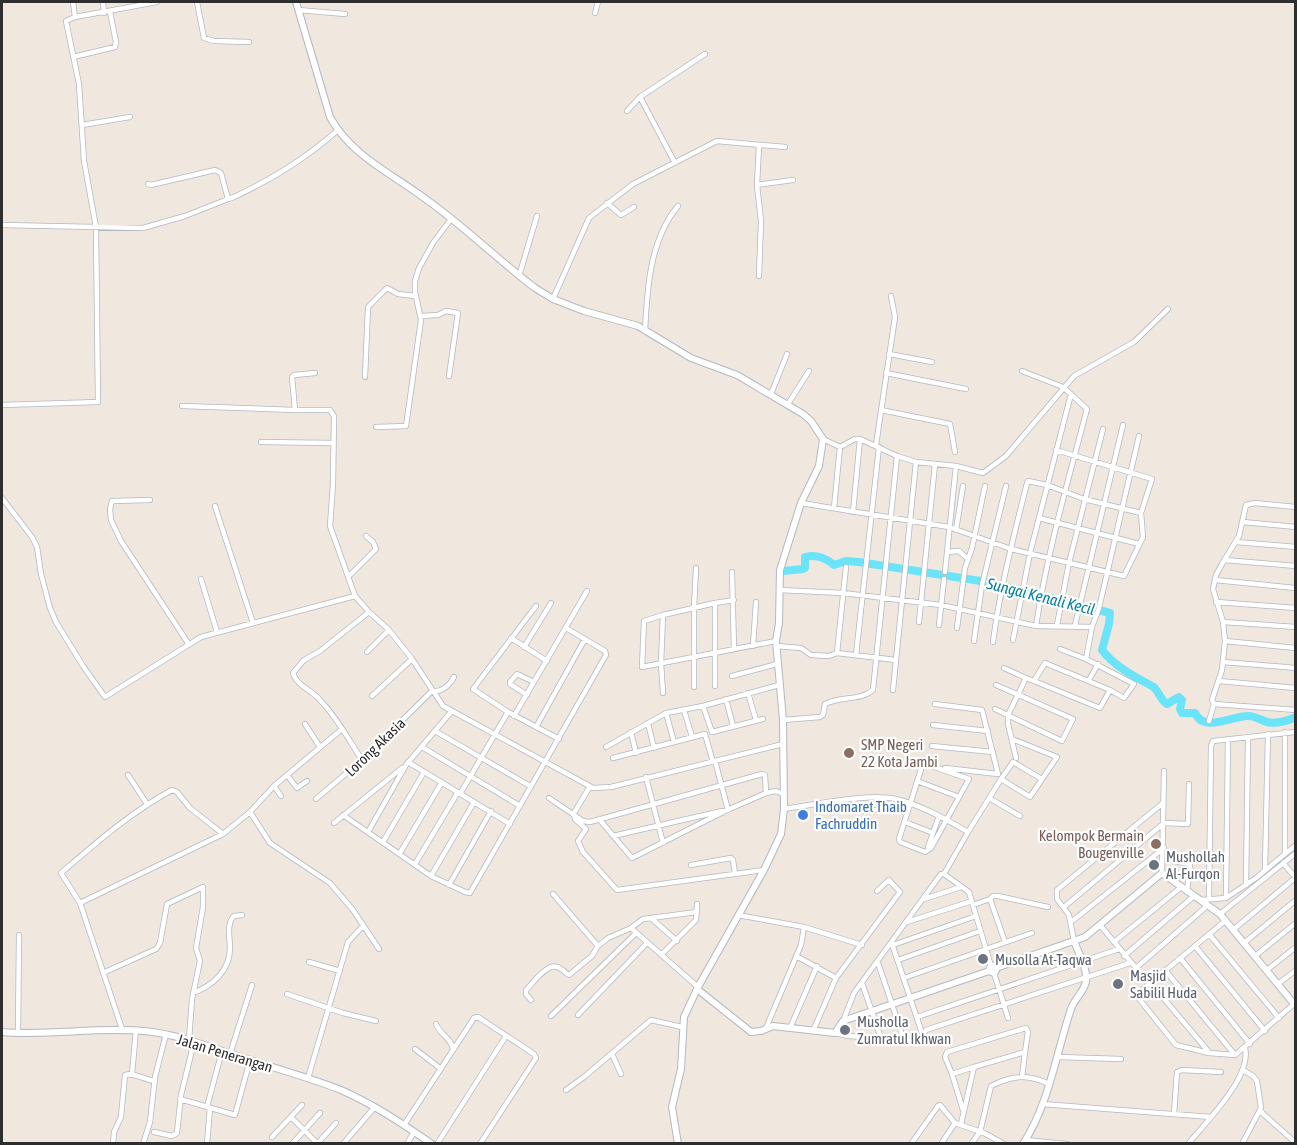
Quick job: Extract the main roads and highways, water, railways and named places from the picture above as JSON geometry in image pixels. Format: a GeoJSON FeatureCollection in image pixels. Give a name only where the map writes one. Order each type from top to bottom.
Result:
{"type":"FeatureCollection","features":[{"type":"Feature","properties":{"kind":"waterway","name":"Sungai Kenali Kecil"},"geometry":{"type":"LineString","coordinates":[[783,571],[803,569],[805,568],[805,557],[817,556],[834,565],[846,561],[859,562],[987,582],[1110,613],[1102,650],[1119,666],[1154,688],[1167,704],[1179,697],[1182,700],[1180,709],[1182,713],[1195,713],[1199,719],[1212,723],[1248,716],[1274,723],[1296,717]]}},
{"type":"Feature","properties":{"kind":"place","name":"SMP Negeri 22 Kota Jambi"},"geometry":{"type":"Point","coordinates":[849,753]}},
{"type":"Feature","properties":{"kind":"place","name":"Indomaret Thaib Fachruddin"},"geometry":{"type":"Point","coordinates":[803,815]}},
{"type":"Feature","properties":{"kind":"place","name":"Kelompok Bermain Bougenville"},"geometry":{"type":"Point","coordinates":[1156,844]}},
{"type":"Feature","properties":{"kind":"place","name":"Mushollah Al-Furqon"},"geometry":{"type":"Point","coordinates":[1154,865]}},
{"type":"Feature","properties":{"kind":"place","name":"Musolla At-Taqwa"},"geometry":{"type":"Point","coordinates":[983,959]}},
{"type":"Feature","properties":{"kind":"place","name":"Masjid Sabilil Huda"},"geometry":{"type":"Point","coordinates":[1118,984]}},
{"type":"Feature","properties":{"kind":"place","name":"Musholla Zumratul Ikhwan"},"geometry":{"type":"Point","coordinates":[845,1030]}}]}
